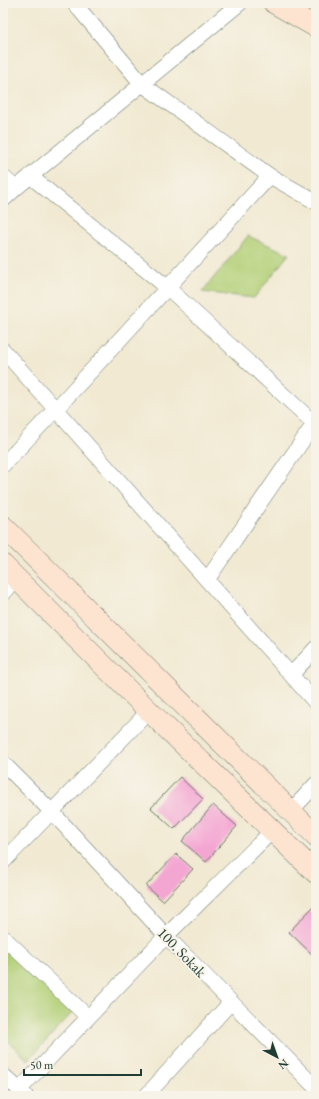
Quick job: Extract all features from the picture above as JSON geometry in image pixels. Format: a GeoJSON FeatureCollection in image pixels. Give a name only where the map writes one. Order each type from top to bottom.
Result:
{"type":"FeatureCollection","features":[{"type":"Feature","properties":{"kind":"main road"},"geometry":{"type":"LineString","coordinates":[[274,3],[316,27]]}},
{"type":"Feature","properties":{"kind":"main road"},"geometry":{"type":"LineString","coordinates":[[3,526],[316,836]]}},
{"type":"Feature","properties":{"kind":"main road"},"geometry":{"type":"LineString","coordinates":[[10,571],[149,711],[316,872]]}},
{"type":"Feature","properties":{"kind":"street"},"geometry":{"type":"LineString","coordinates":[[74,3],[142,84],[270,176],[316,202]]}},
{"type":"Feature","properties":{"kind":"street"},"geometry":{"type":"LineString","coordinates":[[3,200],[240,3]]}},
{"type":"Feature","properties":{"kind":"street"},"geometry":{"type":"LineString","coordinates":[[30,176],[168,288],[316,423],[207,580]]}},
{"type":"Feature","properties":{"kind":"street"},"geometry":{"type":"LineString","coordinates":[[3,465],[270,176]]}},
{"type":"Feature","properties":{"kind":"street"},"geometry":{"type":"LineString","coordinates":[[3,177],[16,188]]}},
{"type":"Feature","properties":{"kind":"street"},"geometry":{"type":"LineString","coordinates":[[3,350],[316,703]]}},
{"type":"Feature","properties":{"kind":"street"},"geometry":{"type":"LineString","coordinates":[[3,594],[10,571]]}},
{"type":"Feature","properties":{"kind":"street"},"geometry":{"type":"LineString","coordinates":[[291,675],[316,648]]}},
{"type":"Feature","properties":{"kind":"street"},"geometry":{"type":"LineString","coordinates":[[3,862],[149,711]]}},
{"type":"Feature","properties":{"kind":"street","name":"100. Sokak"},"geometry":{"type":"LineString","coordinates":[[3,763],[52,812],[166,936],[316,1088]]}},
{"type":"Feature","properties":{"kind":"street"},"geometry":{"type":"LineString","coordinates":[[291,811],[316,784]]}},
{"type":"Feature","properties":{"kind":"street"},"geometry":{"type":"LineString","coordinates":[[3,1074],[23,1093],[88,1017],[166,936],[273,830]]}},
{"type":"Feature","properties":{"kind":"street"},"geometry":{"type":"LineString","coordinates":[[3,937],[88,1017]]}},
{"type":"Feature","properties":{"kind":"street"},"geometry":{"type":"LineString","coordinates":[[146,1096],[231,1002]]}},
{"type":"Feature","properties":{"kind":"green space"},"geometry":{"type":"Polygon","coordinates":[[[248,236],[289,254],[254,298],[202,292],[248,236]]]}},
{"type":"Feature","properties":{"kind":"green space"},"geometry":{"type":"Polygon","coordinates":[[[3,944],[74,1011],[28,1060],[3,1037],[3,944]]]}},
{"type":"Feature","properties":{"kind":"building"},"geometry":{"type":"Polygon","coordinates":[[[180,777],[203,799],[174,829],[151,808],[180,777]]]}},
{"type":"Feature","properties":{"kind":"building"},"geometry":{"type":"Polygon","coordinates":[[[213,805],[237,826],[206,862],[182,841],[213,805]]]}},
{"type":"Feature","properties":{"kind":"building"},"geometry":{"type":"Polygon","coordinates":[[[176,854],[193,869],[163,901],[146,886],[176,854]]]}},
{"type":"Feature","properties":{"kind":"building"},"geometry":{"type":"Polygon","coordinates":[[[313,907],[316,910],[316,958],[289,932],[313,907]]]}}]}
